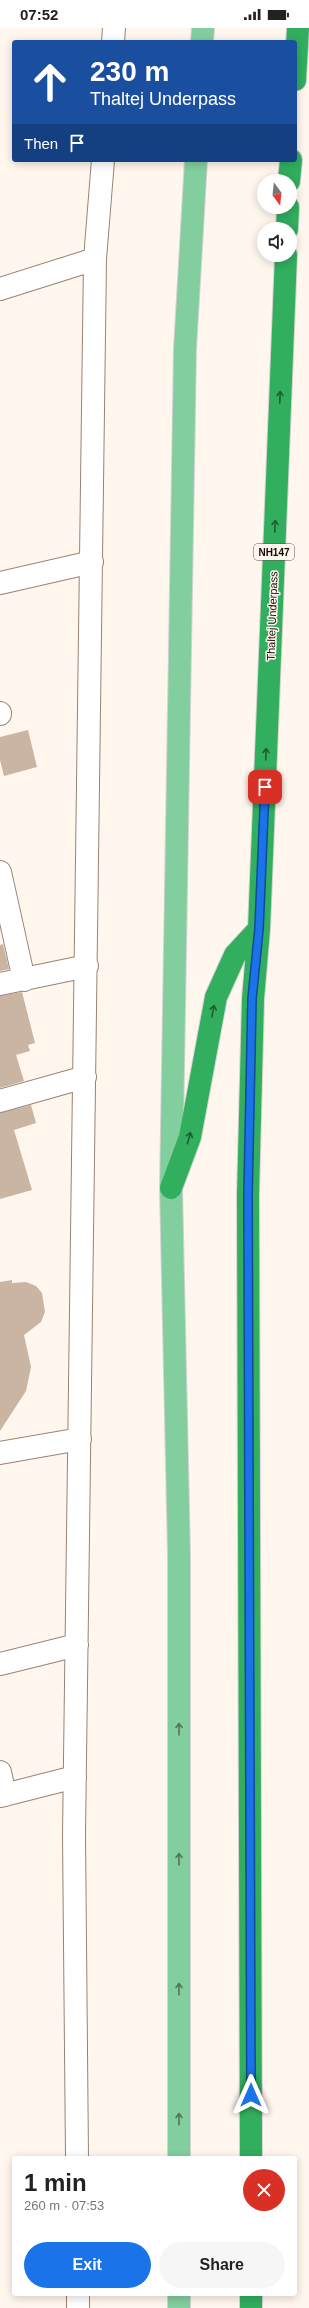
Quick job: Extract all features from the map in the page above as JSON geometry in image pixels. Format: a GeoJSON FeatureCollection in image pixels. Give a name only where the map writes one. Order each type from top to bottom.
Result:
{"type":"FeatureCollection","features":[{"type":"Feature","properties":{"kind":"highway"},"geometry":{"type":"LineString","coordinates":[[297,45],[298,28]]}},
{"type":"Feature","properties":{"kind":"highway"},"geometry":{"type":"LineString","coordinates":[[289,174],[290,162]]}},
{"type":"Feature","properties":{"kind":"highway","name":"Thaltej Underpass"},"geometry":{"type":"LineString","coordinates":[[259,929],[286,262]]}},
{"type":"Feature","properties":{"kind":"highway"},"geometry":{"type":"LineString","coordinates":[[171,1188],[190,1137],[216,997],[235,955],[259,929]]}},
{"type":"Feature","properties":{"kind":"highway","name":"NH147"},"geometry":{"type":"LineString","coordinates":[[251,2156],[248,1220],[252,999],[259,929]]}},
{"type":"Feature","properties":{"kind":"highway"},"geometry":{"type":"LineString","coordinates":[[251,2296],[251,2308]]}},
{"type":"Feature","properties":{"kind":"main road"},"geometry":{"type":"LineString","coordinates":[[202,40],[203,28]]}},
{"type":"Feature","properties":{"kind":"main road"},"geometry":{"type":"LineString","coordinates":[[179,2156],[178,1555],[171,1188],[184,357],[196,162]]}},
{"type":"Feature","properties":{"kind":"main road"},"geometry":{"type":"LineString","coordinates":[[179,2296],[179,2308]]}},
{"type":"Feature","properties":{"kind":"street"},"geometry":{"type":"LineString","coordinates":[[113,40],[114,28]]}},
{"type":"Feature","properties":{"kind":"street"},"geometry":{"type":"LineString","coordinates":[[77,2156],[75,1777],[86,1077],[95,259],[103,162]]}},
{"type":"Feature","properties":{"kind":"street"},"geometry":{"type":"LineString","coordinates":[[0,289],[95,259]]}},
{"type":"Feature","properties":{"kind":"street"},"geometry":{"type":"LineString","coordinates":[[0,584],[92,562]]}},
{"type":"Feature","properties":{"kind":"street"},"geometry":{"type":"LineString","coordinates":[[0,872],[24,980]]}},
{"type":"Feature","properties":{"kind":"street"},"geometry":{"type":"LineString","coordinates":[[0,984],[87,966]]}},
{"type":"Feature","properties":{"kind":"street"},"geometry":{"type":"LineString","coordinates":[[0,1101],[86,1077]]}},
{"type":"Feature","properties":{"kind":"street"},"geometry":{"type":"LineString","coordinates":[[0,1453],[80,1439]]}},
{"type":"Feature","properties":{"kind":"street"},"geometry":{"type":"LineString","coordinates":[[0,1664],[77,1645]]}},
{"type":"Feature","properties":{"kind":"street"},"geometry":{"type":"LineString","coordinates":[[0,1772],[2,1795],[75,1777]]}},
{"type":"Feature","properties":{"kind":"street"},"geometry":{"type":"LineString","coordinates":[[78,2296],[78,2308]]}},
{"type":"Feature","properties":{"kind":"building"},"geometry":{"type":"Polygon","coordinates":[[[28,730],[37,767],[4,776],[0,760],[0,737],[28,730]]]}},
{"type":"Feature","properties":{"kind":"building"},"geometry":{"type":"Polygon","coordinates":[[[3,944],[9,969],[0,971],[0,945],[3,944]]]}},
{"type":"Feature","properties":{"kind":"building"},"geometry":{"type":"Polygon","coordinates":[[[22,992],[35,1043],[28,1045],[30,1051],[16,1055],[24,1081],[0,1088],[0,996],[22,992]]]}},
{"type":"Feature","properties":{"kind":"building"},"geometry":{"type":"Polygon","coordinates":[[[31,1105],[36,1123],[14,1130],[32,1190],[0,1199],[0,1113],[31,1105]]]}},
{"type":"Feature","properties":{"kind":"building"},"geometry":{"type":"Polygon","coordinates":[[[12,1280],[12,1283],[26,1282],[36,1286],[42,1293],[45,1312],[41,1322],[24,1335],[31,1367],[26,1391],[0,1431],[0,1282],[12,1280]]]}},
{"type":"Feature","properties":{"kind":"route"},"geometry":{"type":"LineString","coordinates":[[251,2095],[251,1732],[248,1195],[252,999],[259,929],[265,787]]}}]}
